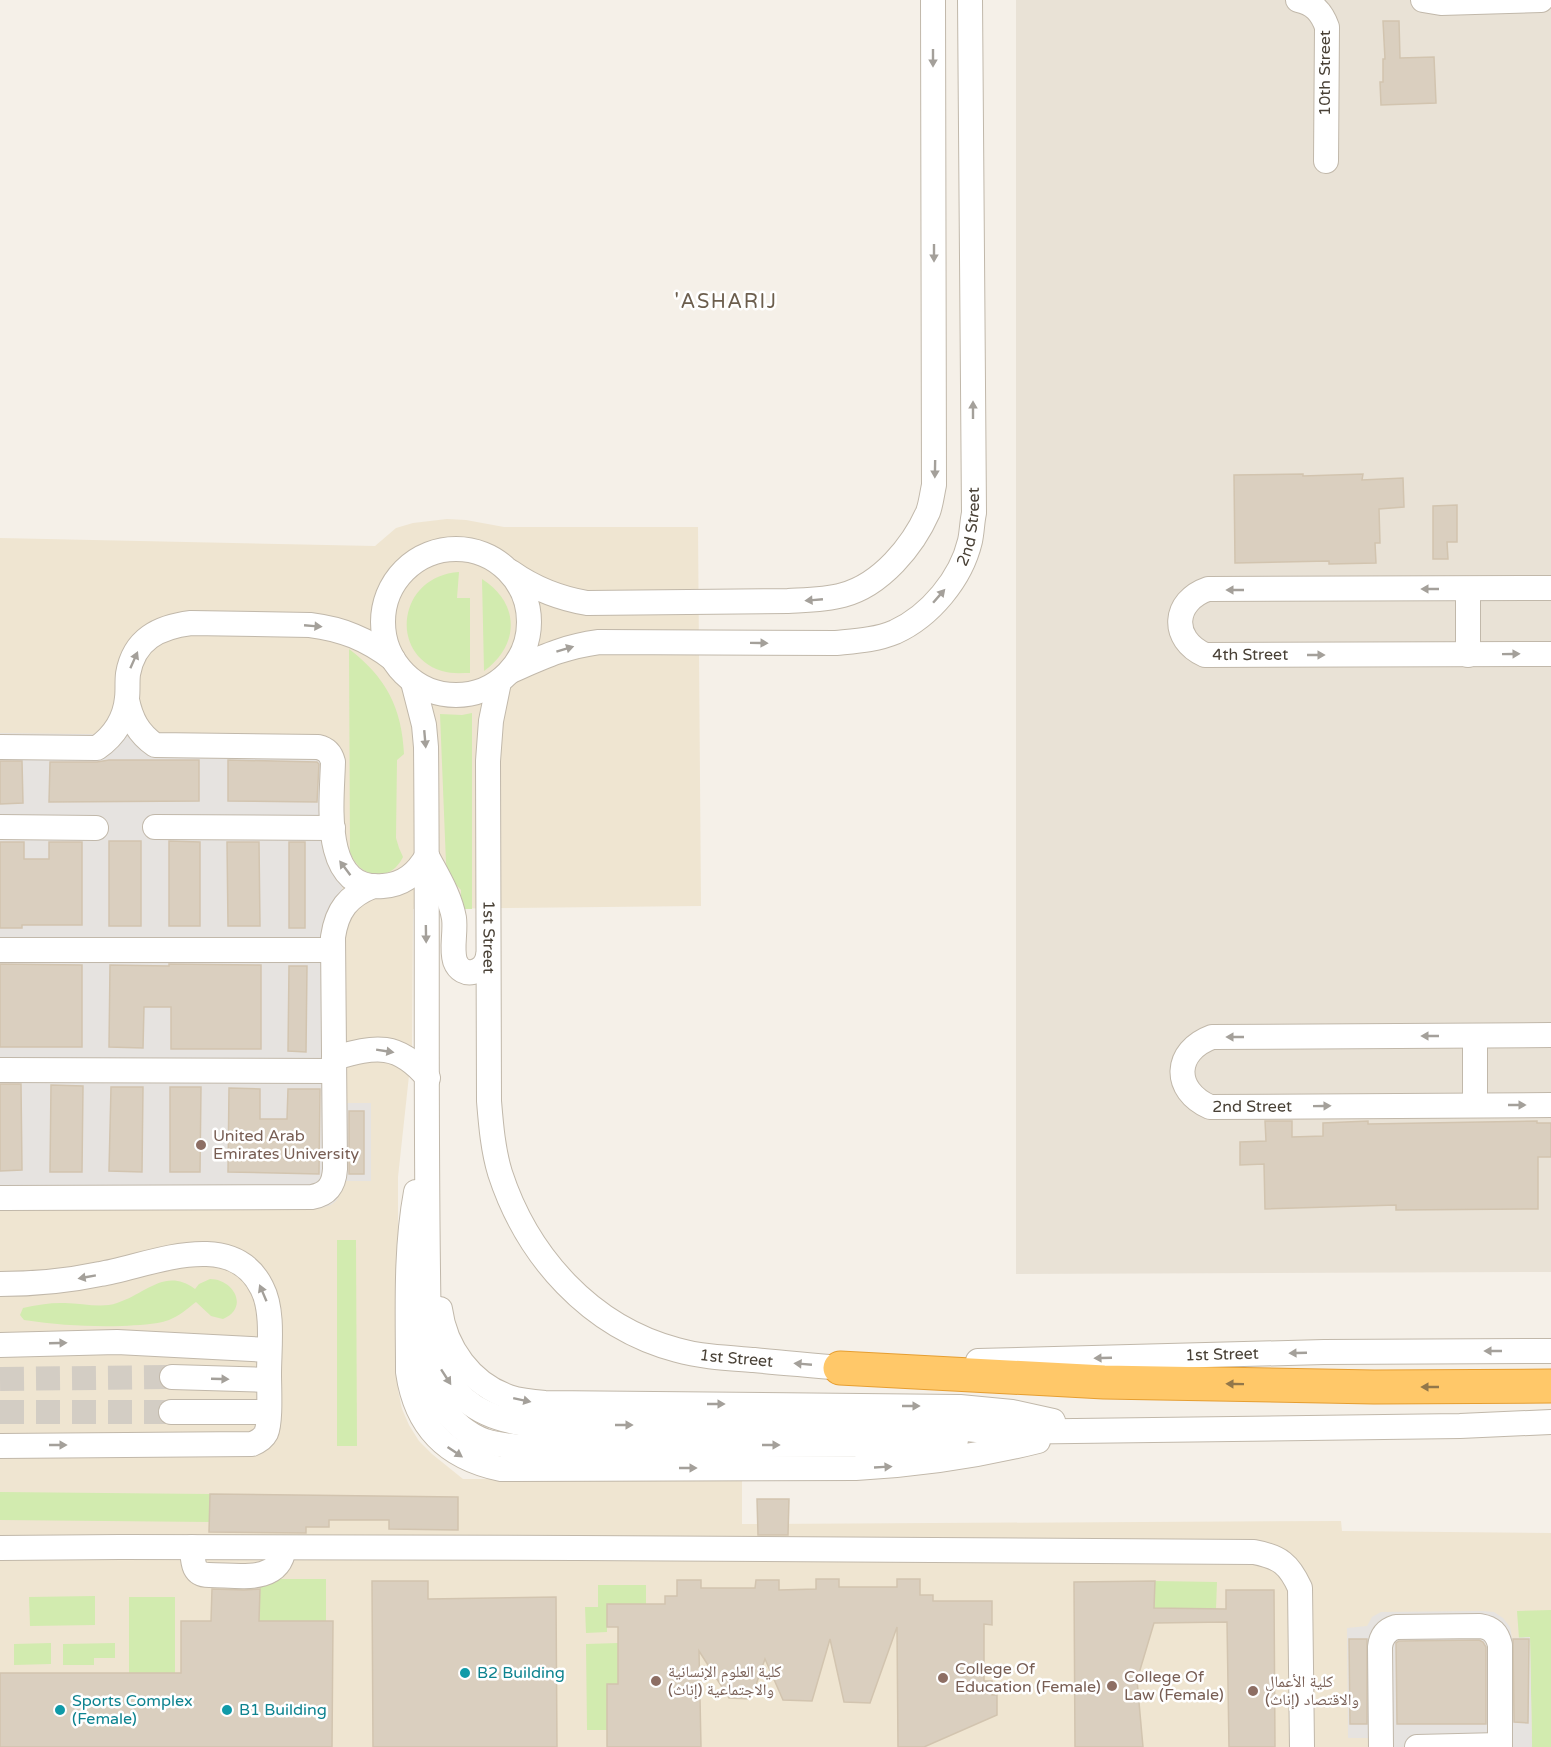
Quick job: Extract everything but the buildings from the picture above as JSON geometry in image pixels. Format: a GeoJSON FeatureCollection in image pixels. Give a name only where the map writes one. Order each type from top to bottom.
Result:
{"type":"FeatureCollection","features":[{"type":"Feature","properties":{"kind":"highway"},"geometry":{"type":"LineString","coordinates":[[840,1368],[1104,1382],[1374,1387],[1551,1386]]}},
{"type":"Feature","properties":{"kind":"street"},"geometry":{"type":"LineString","coordinates":[[511,572],[526,599],[529,629],[520,659],[505,676],[476,693],[450,695],[437,693],[413,681],[402,671],[393,659],[384,634],[384,608],[394,583],[402,572],[423,556],[435,551],[461,548],[484,554],[503,565],[528,584],[547,593],[587,603],[788,601],[820,599],[846,594],[869,583],[890,566],[917,533],[929,510],[934,485],[933,0]]}},
{"type":"Feature","properties":{"kind":"street","name":"2nd Street"},"geometry":{"type":"LineString","coordinates":[[505,676],[552,652],[575,645],[599,642],[836,643],[869,640],[895,632],[923,614],[950,584],[964,558],[974,513],[970,0]]}},
{"type":"Feature","properties":{"kind":"street","name":"10th Street"},"geometry":{"type":"LineString","coordinates":[[1298,0],[1311,4],[1318,10],[1327,27],[1326,160]]}},
{"type":"Feature","properties":{"kind":"street"},"geometry":{"type":"LineString","coordinates":[[1423,0],[1441,3],[1541,0]]}},
{"type":"Feature","properties":{"kind":"street","name":"4th Street"},"geometry":{"type":"LineString","coordinates":[[1551,588],[1208,589],[1188,600],[1182,609],[1180,621],[1181,632],[1186,642],[1194,650],[1204,655],[1551,654]]}},
{"type":"Feature","properties":{"kind":"street"},"geometry":{"type":"LineString","coordinates":[[1468,589],[1468,655]]}},
{"type":"Feature","properties":{"kind":"street"},"geometry":{"type":"LineString","coordinates":[[0,747],[97,748],[108,741],[125,711],[128,675],[132,659],[142,644],[156,632],[177,625],[191,623],[325,627],[368,641],[393,659]]}},
{"type":"Feature","properties":{"kind":"street","name":"1st Street"},"geometry":{"type":"LineString","coordinates":[[505,676],[491,721],[488,761],[489,1101],[492,1137],[500,1171],[512,1204],[528,1236],[555,1272],[580,1298],[602,1315],[625,1329],[667,1347],[707,1356],[840,1368],[939,1362],[1324,1352],[1551,1351]]}},
{"type":"Feature","properties":{"kind":"street"},"geometry":{"type":"LineString","coordinates":[[413,681],[422,714],[426,747],[428,1078],[426,1191],[429,1334],[443,1374],[456,1391],[473,1406],[492,1417],[514,1424],[891,1425],[995,1432],[1460,1426],[1551,1422]]}},
{"type":"Feature","properties":{"kind":"street"},"geometry":{"type":"LineString","coordinates":[[127,700],[134,724],[142,735],[155,745],[318,747],[325,749],[331,755],[333,762],[333,843],[336,852],[346,871],[354,878],[373,886]]}},
{"type":"Feature","properties":{"kind":"street"},"geometry":{"type":"LineString","coordinates":[[0,827],[96,828]]}},
{"type":"Feature","properties":{"kind":"street"},"geometry":{"type":"LineString","coordinates":[[155,827],[333,828]]}},
{"type":"Feature","properties":{"kind":"street"},"geometry":{"type":"LineString","coordinates":[[427,856],[448,897],[454,919],[454,955],[458,967],[463,971],[475,972],[484,966],[488,956]]}},
{"type":"Feature","properties":{"kind":"street"},"geometry":{"type":"LineString","coordinates":[[0,1198],[300,1197],[320,1195],[327,1191],[334,1177],[333,950],[335,924],[340,911],[360,891],[373,886],[398,884],[420,868],[427,856]]}},
{"type":"Feature","properties":{"kind":"street"},"geometry":{"type":"LineString","coordinates":[[0,950],[333,950]]}},
{"type":"Feature","properties":{"kind":"street","name":"2nd Street"},"geometry":{"type":"LineString","coordinates":[[1551,1035],[1212,1037],[1201,1041],[1191,1049],[1185,1059],[1183,1071],[1184,1083],[1190,1094],[1199,1102],[1210,1107],[1551,1105]]}},
{"type":"Feature","properties":{"kind":"street"},"geometry":{"type":"LineString","coordinates":[[1475,1036],[1475,1105]]}},
{"type":"Feature","properties":{"kind":"street"},"geometry":{"type":"LineString","coordinates":[[0,1070],[334,1065],[367,1049],[385,1049],[402,1054],[417,1065],[428,1078]]}},
{"type":"Feature","properties":{"kind":"street"},"geometry":{"type":"LineString","coordinates":[[427,1130],[410,1222],[408,1372],[416,1408],[425,1424],[444,1444],[466,1459],[501,1469],[856,1468],[952,1459],[1081,1430]]}},
{"type":"Feature","properties":{"kind":"street"},"geometry":{"type":"LineString","coordinates":[[427,1130],[435,1198],[439,1302],[442,1323],[449,1343],[460,1361],[490,1388],[507,1396],[545,1403],[960,1407],[1012,1413],[1048,1420],[1081,1430]]}},
{"type":"Feature","properties":{"kind":"street"},"geometry":{"type":"LineString","coordinates":[[419,1180],[418,1350],[421,1365],[432,1392],[441,1405],[465,1430],[483,1440],[502,1446],[522,1447],[892,1444],[947,1442],[995,1432]]}},
{"type":"Feature","properties":{"kind":"street"},"geometry":{"type":"LineString","coordinates":[[0,1284],[70,1280],[115,1272],[159,1259],[192,1254],[225,1257],[237,1262],[256,1278],[267,1300],[269,1312],[266,1433],[252,1444],[0,1446]]}},
{"type":"Feature","properties":{"kind":"street"},"geometry":{"type":"LineString","coordinates":[[0,1345],[117,1342],[269,1350]]}},
{"type":"Feature","properties":{"kind":"street"},"geometry":{"type":"LineString","coordinates":[[172,1377],[269,1380]]}},
{"type":"Feature","properties":{"kind":"street"},"geometry":{"type":"LineString","coordinates":[[171,1412],[268,1412]]}},
{"type":"Feature","properties":{"kind":"street"},"geometry":{"type":"LineString","coordinates":[[0,1548],[1242,1552],[1270,1555],[1283,1562],[1294,1574],[1300,1588],[1302,1747]]}},
{"type":"Feature","properties":{"kind":"street"},"geometry":{"type":"LineString","coordinates":[[1381,1747],[1380,1647],[1383,1636],[1396,1627],[1487,1627],[1496,1634],[1500,1645],[1500,1746],[1417,1747]]}},
{"type":"Feature","properties":{"kind":"shaded area"},"geometry":{"type":"Polygon","coordinates":[[[1016,0],[1551,0],[1551,1272],[1016,1274],[1016,0]]]}},
{"type":"Feature","properties":{"kind":"shaded area","name":"United Arab Emirates University"},"geometry":{"type":"Polygon","coordinates":[[[447,519],[504,527],[698,527],[701,906],[413,909],[412,1048],[398,1177],[398,1390],[402,1409],[419,1441],[463,1479],[742,1479],[742,1524],[1341,1521],[1342,1531],[1551,1533],[1551,1747],[0,1747],[0,538],[375,546],[396,528],[413,523],[447,519]]]}},
{"type":"Feature","properties":{"kind":"shaded area"},"geometry":{"type":"Polygon","coordinates":[[[0,733],[322,737],[334,741],[339,746],[342,753],[343,1103],[371,1103],[371,1181],[344,1181],[343,1189],[336,1201],[318,1209],[0,1207],[0,733]]]}},
{"type":"Feature","properties":{"kind":"shaded area"},"geometry":{"type":"Polygon","coordinates":[[[1381,1612],[1494,1612],[1503,1618],[1510,1627],[1512,1638],[1530,1637],[1532,1747],[1368,1747],[1368,1738],[1348,1738],[1347,1628],[1367,1626],[1372,1617],[1381,1612]]]}},
{"type":"Feature","properties":{"kind":"green space"},"geometry":{"type":"Polygon","coordinates":[[[459,572],[457,598],[470,598],[470,673],[445,672],[425,662],[413,649],[408,633],[407,617],[413,601],[423,587],[439,577],[459,572]]]}},
{"type":"Feature","properties":{"kind":"green space"},"geometry":{"type":"Polygon","coordinates":[[[482,579],[503,600],[509,612],[511,624],[504,649],[496,661],[484,671],[482,579]]]}},
{"type":"Feature","properties":{"kind":"green space"},"geometry":{"type":"Polygon","coordinates":[[[349,649],[373,671],[390,695],[403,737],[404,754],[397,760],[396,838],[403,857],[397,866],[383,874],[367,872],[360,868],[350,852],[349,649]]]}},
{"type":"Feature","properties":{"kind":"green space"},"geometry":{"type":"Polygon","coordinates":[[[472,713],[472,909],[461,909],[461,890],[451,878],[446,863],[440,714],[472,713]]]}},
{"type":"Feature","properties":{"kind":"green space"},"geometry":{"type":"Polygon","coordinates":[[[337,1240],[356,1240],[357,1446],[337,1446],[337,1240]]]}},
{"type":"Feature","properties":{"kind":"green space"},"geometry":{"type":"Polygon","coordinates":[[[210,1279],[226,1284],[235,1294],[236,1308],[223,1319],[211,1316],[196,1302],[169,1320],[140,1325],[61,1324],[24,1320],[20,1315],[23,1308],[47,1304],[110,1305],[165,1281],[184,1283],[195,1289],[199,1284],[210,1279]]]}},
{"type":"Feature","properties":{"kind":"green space"},"geometry":{"type":"Polygon","coordinates":[[[0,1492],[210,1494],[210,1522],[0,1520],[0,1492]]]}},
{"type":"Feature","properties":{"kind":"green space"},"geometry":{"type":"Polygon","coordinates":[[[260,1579],[326,1579],[326,1621],[259,1621],[260,1579]]]}},
{"type":"Feature","properties":{"kind":"green space"},"geometry":{"type":"Polygon","coordinates":[[[1155,1581],[1217,1582],[1216,1609],[1154,1608],[1155,1581]]]}},
{"type":"Feature","properties":{"kind":"green space"},"geometry":{"type":"Polygon","coordinates":[[[598,1585],[646,1585],[646,1604],[607,1604],[607,1632],[586,1633],[585,1607],[598,1607],[598,1585]]]}},
{"type":"Feature","properties":{"kind":"green space"},"geometry":{"type":"Polygon","coordinates":[[[95,1596],[95,1625],[30,1626],[29,1597],[95,1596]]]}},
{"type":"Feature","properties":{"kind":"green space"},"geometry":{"type":"Polygon","coordinates":[[[129,1597],[175,1597],[175,1673],[129,1673],[129,1597]]]}},
{"type":"Feature","properties":{"kind":"green space"},"geometry":{"type":"Polygon","coordinates":[[[1551,1610],[1551,1747],[1532,1747],[1530,1638],[1519,1638],[1517,1611],[1551,1610]]]}},
{"type":"Feature","properties":{"kind":"green space"},"geometry":{"type":"Polygon","coordinates":[[[51,1643],[51,1664],[14,1665],[14,1644],[51,1643]]]}},
{"type":"Feature","properties":{"kind":"green space"},"geometry":{"type":"Polygon","coordinates":[[[115,1643],[115,1658],[94,1658],[94,1665],[63,1665],[63,1644],[115,1643]]]}},
{"type":"Feature","properties":{"kind":"green space"},"geometry":{"type":"Polygon","coordinates":[[[618,1643],[618,1684],[607,1684],[607,1730],[587,1730],[586,1644],[618,1643]]]}},
{"type":"Feature","properties":{"kind":"tunnel"},"geometry":{"type":"LineString","coordinates":[[0,1379],[172,1377]]}},
{"type":"Feature","properties":{"kind":"tunnel"},"geometry":{"type":"LineString","coordinates":[[0,1412],[171,1412]]}},
{"type":"Feature","properties":{"kind":"place","name":"United Arab Emirates University"},"geometry":{"type":"Point","coordinates":[201,1145]}},
{"type":"Feature","properties":{"kind":"place","name":"B2 Building"},"geometry":{"type":"Point","coordinates":[465,1673]}},
{"type":"Feature","properties":{"kind":"place","name":"College Of Education (Female)"},"geometry":{"type":"Point","coordinates":[943,1678]}},
{"type":"Feature","properties":{"kind":"place","name":"كلية العلوم الإنسانية والاجتماعية (إناث)"},"geometry":{"type":"Point","coordinates":[656,1681]}},
{"type":"Feature","properties":{"kind":"place","name":"College Of Law (Female)"},"geometry":{"type":"Point","coordinates":[1112,1686]}},
{"type":"Feature","properties":{"kind":"place","name":"كلية الأعمال والاقتصاد (إناث)"},"geometry":{"type":"Point","coordinates":[1253,1691]}},
{"type":"Feature","properties":{"kind":"place","name":"Sports Complex (Female)"},"geometry":{"type":"Point","coordinates":[60,1710]}},
{"type":"Feature","properties":{"kind":"place","name":"B1 Building"},"geometry":{"type":"Point","coordinates":[227,1710]}},
{"type":"Feature","properties":{"kind":"district","name":"'ASHARIJ"},"geometry":{"type":"Point","coordinates":[726,302]}}]}
